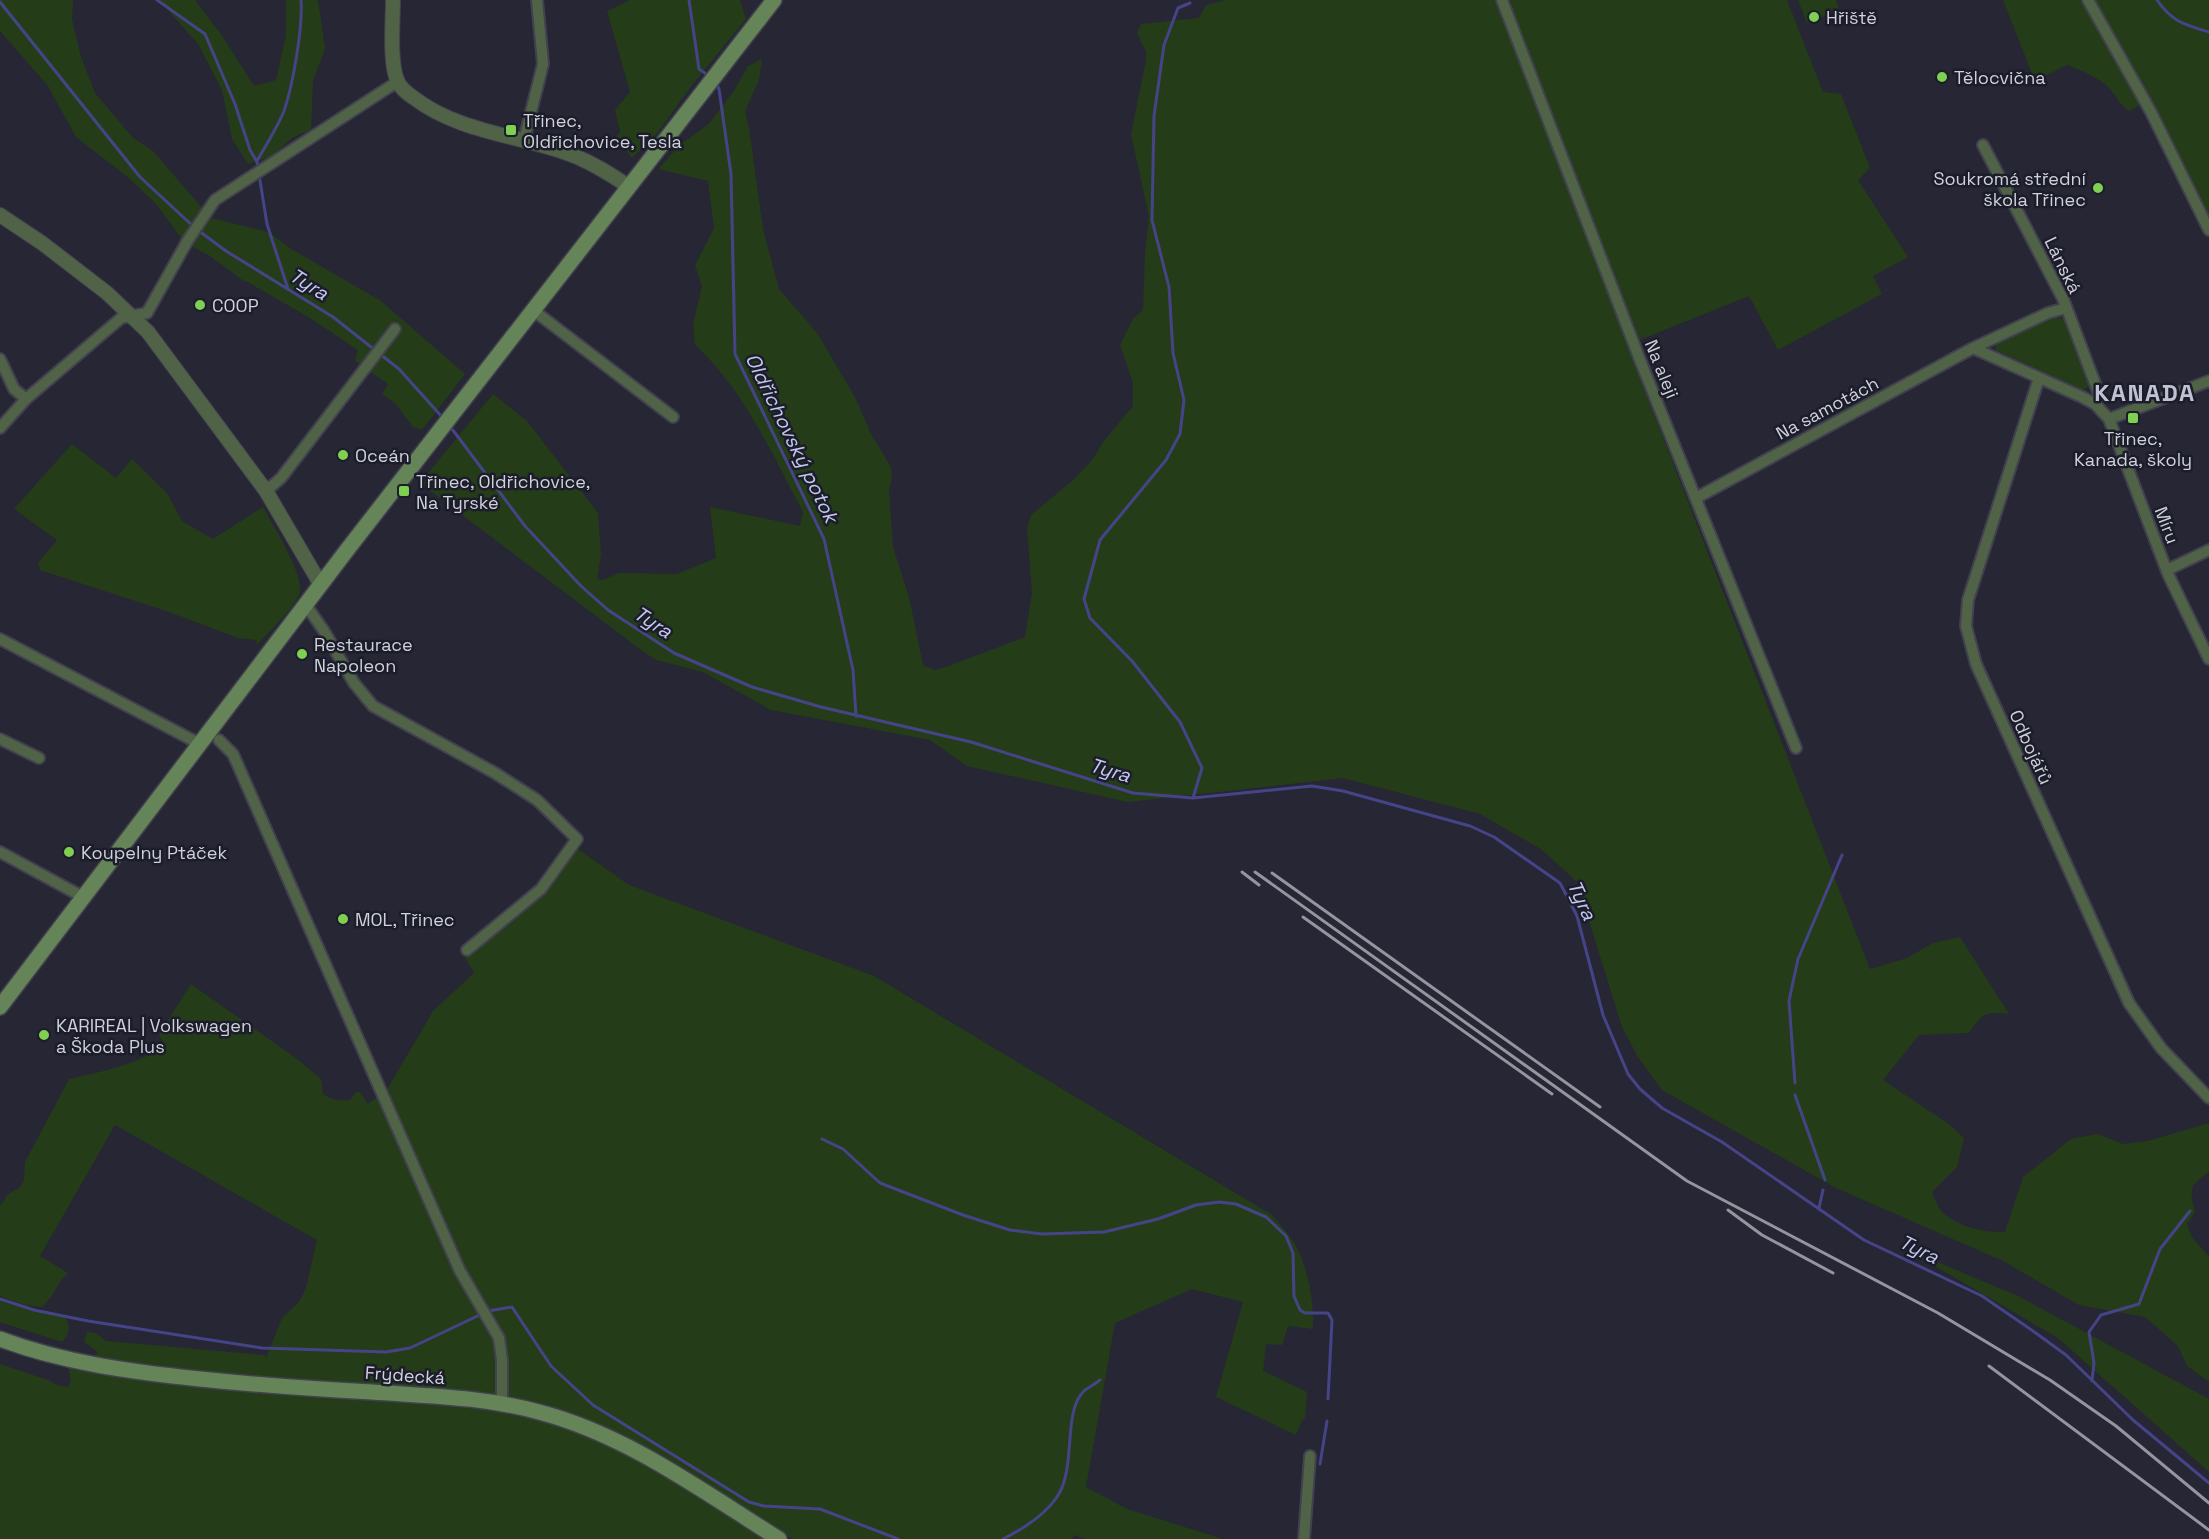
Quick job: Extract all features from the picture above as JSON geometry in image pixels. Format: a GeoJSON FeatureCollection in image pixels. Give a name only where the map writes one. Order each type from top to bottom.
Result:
{"type":"FeatureCollection","features":[{"type":"Feature","properties":{"kind":"main road"},"geometry":{"type":"LineString","coordinates":[[0,1007],[436,435],[774,0]]}},
{"type":"Feature","properties":{"kind":"main road","name":"Frýdecká"},"geometry":{"type":"LineString","coordinates":[[0,1339],[70,1361],[142,1373],[275,1386],[420,1395],[502,1403],[541,1412],[586,1427],[629,1446],[779,1539]]}},
{"type":"Feature","properties":{"kind":"street"},"geometry":{"type":"LineString","coordinates":[[393,0],[393,55],[397,82],[405,91],[425,106],[461,124],[524,140],[594,164],[628,186]]}},
{"type":"Feature","properties":{"kind":"street"},"geometry":{"type":"LineString","coordinates":[[524,140],[543,64],[537,0]]}},
{"type":"Feature","properties":{"kind":"street","name":"Na aleji"},"geometry":{"type":"LineString","coordinates":[[1502,0],[1796,748]]}},
{"type":"Feature","properties":{"kind":"street"},"geometry":{"type":"LineString","coordinates":[[2088,0],[2151,112],[2209,230]]}},
{"type":"Feature","properties":{"kind":"street"},"geometry":{"type":"LineString","coordinates":[[0,428],[26,399],[121,318],[147,313],[189,237],[215,200],[397,82]]}},
{"type":"Feature","properties":{"kind":"street","name":"Lánská"},"geometry":{"type":"LineString","coordinates":[[1983,145],[2066,308],[2099,394],[2095,404]]}},
{"type":"Feature","properties":{"kind":"street"},"geometry":{"type":"LineString","coordinates":[[0,215],[42,243],[107,292],[148,332],[266,491],[321,585]]}},
{"type":"Feature","properties":{"kind":"street","name":"Na samotách"},"geometry":{"type":"LineString","coordinates":[[1696,498],[1973,348],[2048,313],[2066,308]]}},
{"type":"Feature","properties":{"kind":"street"},"geometry":{"type":"LineString","coordinates":[[533,310],[673,417]]}},
{"type":"Feature","properties":{"kind":"street"},"geometry":{"type":"LineString","coordinates":[[266,491],[281,478],[395,329]]}},
{"type":"Feature","properties":{"kind":"street"},"geometry":{"type":"LineString","coordinates":[[1973,348],[2095,404]]}},
{"type":"Feature","properties":{"kind":"street"},"geometry":{"type":"LineString","coordinates":[[0,359],[14,389],[26,399]]}},
{"type":"Feature","properties":{"kind":"street","name":"Odbojářů"},"geometry":{"type":"LineString","coordinates":[[2039,378],[1968,600],[1967,634],[1976,664],[2129,1002],[2162,1048],[2209,1098]]}},
{"type":"Feature","properties":{"kind":"street"},"geometry":{"type":"LineString","coordinates":[[2109,419],[2209,381]]}},
{"type":"Feature","properties":{"kind":"street","name":"Míru"},"geometry":{"type":"LineString","coordinates":[[2095,404],[2109,419],[2167,570],[2209,659]]}},
{"type":"Feature","properties":{"kind":"street"},"geometry":{"type":"LineString","coordinates":[[2167,570],[2209,550]]}},
{"type":"Feature","properties":{"kind":"street"},"geometry":{"type":"LineString","coordinates":[[306,605],[354,683],[373,706],[537,800],[577,839],[541,889],[467,951]]}},
{"type":"Feature","properties":{"kind":"street"},"geometry":{"type":"LineString","coordinates":[[0,639],[200,744]]}},
{"type":"Feature","properties":{"kind":"street"},"geometry":{"type":"LineString","coordinates":[[0,739],[39,758]]}},
{"type":"Feature","properties":{"kind":"street"},"geometry":{"type":"LineString","coordinates":[[219,740],[233,754],[460,1270],[499,1338],[502,1360],[502,1403]]}},
{"type":"Feature","properties":{"kind":"street"},"geometry":{"type":"LineString","coordinates":[[0,852],[83,897]]}},
{"type":"Feature","properties":{"kind":"street"},"geometry":{"type":"LineString","coordinates":[[1304,1539],[1310,1456]]}},
{"type":"Feature","properties":{"kind":"green space"},"geometry":{"type":"Polygon","coordinates":[[[0,0],[73,0],[72,19],[81,57],[95,93],[133,138],[153,151],[211,218],[268,232],[293,250],[381,301],[465,374],[422,430],[413,427],[395,403],[382,394],[388,384],[355,361],[358,350],[310,318],[245,282],[210,256],[184,242],[157,205],[129,178],[76,137],[48,86],[0,31],[0,0]]]}},
{"type":"Feature","properties":{"kind":"green space"},"geometry":{"type":"Polygon","coordinates":[[[159,0],[195,0],[223,37],[254,86],[276,80],[286,35],[286,0],[318,0],[325,49],[313,81],[311,129],[292,138],[272,156],[248,164],[232,139],[222,90],[198,44],[159,0]]]}},
{"type":"Feature","properties":{"kind":"green space"},"geometry":{"type":"Polygon","coordinates":[[[630,0],[740,0],[746,19],[690,88],[655,136],[632,158],[616,137],[620,132],[615,110],[630,92],[607,11],[630,0]]]}},
{"type":"Feature","properties":{"kind":"green space"},"geometry":{"type":"Polygon","coordinates":[[[1226,0],[1787,0],[1823,92],[1841,94],[1870,168],[1858,180],[1908,257],[1873,276],[1882,294],[1778,350],[1749,296],[1627,345],[1870,969],[1907,958],[1933,943],[1960,937],[2009,1014],[1989,1013],[1981,1017],[1969,1033],[1919,1035],[1883,1080],[1950,1125],[1964,1138],[1957,1167],[1932,1192],[1940,1208],[1949,1218],[1964,1225],[1980,1230],[2005,1232],[2023,1177],[2071,1139],[2098,1134],[2123,1144],[2148,1141],[2209,1123],[2209,1172],[2192,1188],[2195,1212],[2187,1224],[2192,1237],[2209,1257],[2209,1382],[2187,1366],[2178,1346],[2145,1317],[2079,1305],[2003,1261],[1836,1188],[1662,1090],[1638,1057],[1622,1027],[1577,882],[1541,849],[1480,814],[1343,778],[1128,802],[967,766],[930,740],[771,710],[703,672],[656,660],[420,483],[493,394],[527,421],[598,513],[601,555],[597,579],[603,580],[619,573],[677,574],[716,558],[710,507],[800,526],[803,512],[756,424],[728,382],[695,345],[693,325],[702,286],[695,266],[714,228],[708,181],[658,169],[681,144],[709,124],[735,89],[748,66],[762,59],[759,80],[745,111],[763,229],[779,289],[817,333],[855,397],[871,434],[891,467],[892,479],[889,490],[893,547],[909,597],[923,665],[935,670],[946,667],[1025,637],[1032,593],[1027,528],[1031,515],[1073,480],[1092,460],[1104,441],[1133,406],[1133,383],[1120,345],[1133,319],[1143,310],[1149,217],[1131,134],[1146,60],[1146,52],[1137,33],[1141,24],[1199,18],[1206,5],[1226,0]]]}},
{"type":"Feature","properties":{"kind":"green space","name":"Hřiště"},"geometry":{"type":"Polygon","coordinates":[[[1798,0],[1836,0],[1839,10],[1807,23],[1798,0]]]}},
{"type":"Feature","properties":{"kind":"green space"},"geometry":{"type":"Polygon","coordinates":[[[2003,0],[2209,0],[2209,216],[2152,99],[2129,111],[2101,81],[2067,65],[2035,81],[2003,0]]]}},
{"type":"Feature","properties":{"kind":"green space"},"geometry":{"type":"Polygon","coordinates":[[[2048,316],[2066,319],[2090,385],[2083,390],[1996,350],[1996,339],[2048,316]]]}},
{"type":"Feature","properties":{"kind":"green space"},"geometry":{"type":"Polygon","coordinates":[[[72,444],[116,478],[132,459],[167,493],[182,521],[213,539],[263,507],[298,576],[299,595],[291,608],[257,645],[256,640],[238,638],[169,612],[40,570],[38,563],[57,540],[14,509],[72,444]]]}},
{"type":"Feature","properties":{"kind":"green space"},"geometry":{"type":"Polygon","coordinates":[[[578,849],[629,885],[874,976],[1272,1215],[1291,1238],[1303,1261],[1312,1307],[1313,1329],[1288,1326],[1282,1345],[1266,1344],[1263,1371],[1307,1392],[1305,1418],[1296,1435],[1216,1397],[1243,1302],[1192,1289],[1115,1323],[1086,1487],[1127,1509],[1223,1539],[1084,1539],[1075,1535],[1071,1539],[792,1539],[632,1440],[588,1420],[542,1405],[503,1396],[276,1379],[143,1366],[94,1358],[98,1352],[84,1342],[87,1332],[96,1333],[106,1341],[264,1355],[266,1358],[282,1318],[299,1302],[306,1288],[317,1240],[115,1125],[40,1256],[68,1273],[42,1307],[31,1306],[0,1296],[0,1206],[8,1194],[19,1188],[24,1180],[25,1162],[69,1079],[105,1071],[163,1048],[164,1044],[159,1034],[191,984],[297,1059],[321,1079],[323,1094],[332,1099],[350,1100],[356,1092],[360,1092],[368,1104],[388,1088],[433,1011],[474,973],[465,958],[536,898],[578,849]]]}},
{"type":"Feature","properties":{"kind":"green space"},"geometry":{"type":"Polygon","coordinates":[[[1904,1248],[2018,1296],[2209,1399],[2209,1472],[2058,1338],[1904,1248]]]}},
{"type":"Feature","properties":{"kind":"green space"},"geometry":{"type":"Polygon","coordinates":[[[0,1300],[65,1317],[69,1327],[66,1337],[62,1342],[0,1322],[0,1300]]]}},
{"type":"Feature","properties":{"kind":"green space"},"geometry":{"type":"Polygon","coordinates":[[[0,1364],[68,1387],[71,1381],[68,1367],[220,1388],[281,1394],[454,1404],[511,1412],[569,1429],[628,1455],[766,1539],[0,1539],[0,1364]]]}},
{"type":"Feature","properties":{"kind":"waterway"},"geometry":{"type":"LineString","coordinates":[[157,0],[205,34],[235,104],[250,150],[257,162],[267,224],[288,289]]}},
{"type":"Feature","properties":{"kind":"waterway"},"geometry":{"type":"LineString","coordinates":[[257,161],[284,111],[299,40],[301,0]]}},
{"type":"Feature","properties":{"kind":"waterway","name":"Oldřichovský potok"},"geometry":{"type":"LineString","coordinates":[[689,0],[699,69],[709,76]]}},
{"type":"Feature","properties":{"kind":"waterway"},"geometry":{"type":"LineString","coordinates":[[2157,0],[2180,22],[2209,32]]}},
{"type":"Feature","properties":{"kind":"waterway","name":"Tyra"},"geometry":{"type":"LineString","coordinates":[[0,2],[140,177],[195,228],[226,251],[333,317],[399,369],[443,418]]}},
{"type":"Feature","properties":{"kind":"waterway"},"geometry":{"type":"LineString","coordinates":[[1190,3],[1178,8],[1164,45],[1154,116],[1152,220],[1169,287],[1173,353],[1184,400],[1180,434],[1166,460],[1100,540],[1084,599],[1090,618],[1132,661],[1180,722],[1202,768],[1193,798]]}},
{"type":"Feature","properties":{"kind":"waterway","name":"Oldřichovský potok"},"geometry":{"type":"LineString","coordinates":[[716,83],[719,89],[731,174],[735,354],[824,539],[853,670],[856,716]]}},
{"type":"Feature","properties":{"kind":"waterway","name":"Tyra"},"geometry":{"type":"LineString","coordinates":[[449,425],[525,526],[581,586],[608,610],[674,653],[752,687],[821,707],[971,742],[1133,793],[1193,798],[1312,786],[1343,791],[1470,826],[1494,837],[1560,883],[1577,916],[1603,1015],[1628,1074],[1640,1089],[1662,1108],[1722,1142],[1864,1240],[1982,1296],[2033,1331],[2066,1355],[2133,1420],[2209,1483]]}},
{"type":"Feature","properties":{"kind":"waterway"},"geometry":{"type":"LineString","coordinates":[[1795,1083],[1789,1001],[1798,959],[1842,855]]}},
{"type":"Feature","properties":{"kind":"waterway"},"geometry":{"type":"LineString","coordinates":[[1795,1095],[1825,1180]]}},
{"type":"Feature","properties":{"kind":"waterway"},"geometry":{"type":"LineString","coordinates":[[822,1139],[843,1149],[880,1183],[963,1215],[1010,1230],[1042,1234],[1104,1232],[1158,1219],[1196,1205],[1219,1202],[1236,1204],[1266,1217],[1286,1236],[1293,1253],[1294,1296],[1300,1310],[1305,1313],[1328,1313],[1332,1320],[1328,1399]]}},
{"type":"Feature","properties":{"kind":"waterway"},"geometry":{"type":"LineString","coordinates":[[1819,1208],[1823,1190]]}},
{"type":"Feature","properties":{"kind":"waterway"},"geometry":{"type":"LineString","coordinates":[[2092,1381],[2094,1363],[2089,1332],[2101,1315],[2139,1304],[2160,1249],[2190,1211]]}},
{"type":"Feature","properties":{"kind":"waterway"},"geometry":{"type":"LineString","coordinates":[[0,1299],[34,1310],[88,1321],[262,1348],[386,1352],[410,1348],[488,1311],[512,1307],[551,1366],[593,1405],[749,1502],[764,1506],[820,1509],[898,1539]]}},
{"type":"Feature","properties":{"kind":"waterway"},"geometry":{"type":"LineString","coordinates":[[1003,1539],[1033,1521],[1057,1497],[1067,1471],[1071,1426],[1077,1400],[1084,1391],[1100,1380]]}},
{"type":"Feature","properties":{"kind":"waterway"},"geometry":{"type":"LineString","coordinates":[[1320,1464],[1327,1421]]}},
{"type":"Feature","properties":{"kind":"railway"},"geometry":{"type":"LineString","coordinates":[[1242,872],[1259,885]]}},
{"type":"Feature","properties":{"kind":"railway"},"geometry":{"type":"LineString","coordinates":[[1255,872],[1687,1181],[1938,1313],[2050,1380],[2116,1426],[2209,1503]]}},
{"type":"Feature","properties":{"kind":"railway"},"geometry":{"type":"LineString","coordinates":[[1272,873],[1600,1107]]}},
{"type":"Feature","properties":{"kind":"railway"},"geometry":{"type":"LineString","coordinates":[[1303,917],[1552,1094]]}},
{"type":"Feature","properties":{"kind":"railway"},"geometry":{"type":"LineString","coordinates":[[1728,1210],[1762,1235],[1833,1273]]}},
{"type":"Feature","properties":{"kind":"railway"},"geometry":{"type":"LineString","coordinates":[[1989,1366],[2209,1530]]}},
{"type":"Feature","properties":{"kind":"place","name":"Hřiště"},"geometry":{"type":"Point","coordinates":[1814,17]}},
{"type":"Feature","properties":{"kind":"place","name":"Tělocvična"},"geometry":{"type":"Point","coordinates":[1942,77]}},
{"type":"Feature","properties":{"kind":"place","name":"Třinec, Oldřichovice, Tesla"},"geometry":{"type":"Point","coordinates":[511,130]}},
{"type":"Feature","properties":{"kind":"place","name":"Soukromá střední škola Třinec"},"geometry":{"type":"Point","coordinates":[2098,188]}},
{"type":"Feature","properties":{"kind":"place","name":"COOP"},"geometry":{"type":"Point","coordinates":[200,305]}},
{"type":"Feature","properties":{"kind":"place","name":"Třinec, Kanada, školy"},"geometry":{"type":"Point","coordinates":[2133,418]}},
{"type":"Feature","properties":{"kind":"place","name":"Oceán"},"geometry":{"type":"Point","coordinates":[343,455]}},
{"type":"Feature","properties":{"kind":"place","name":"Třinec, Oldřichovice, Na Tyrské"},"geometry":{"type":"Point","coordinates":[404,491]}},
{"type":"Feature","properties":{"kind":"place","name":"Restaurace Napoleon"},"geometry":{"type":"Point","coordinates":[302,654]}},
{"type":"Feature","properties":{"kind":"place","name":"Koupelny Ptáček"},"geometry":{"type":"Point","coordinates":[69,852]}},
{"type":"Feature","properties":{"kind":"place","name":"MOL, Třinec"},"geometry":{"type":"Point","coordinates":[343,919]}},
{"type":"Feature","properties":{"kind":"place","name":"KARIREAL | Volkswagen a Škoda Plus"},"geometry":{"type":"Point","coordinates":[44,1035]}},
{"type":"Feature","properties":{"kind":"district","name":"KANADA"},"geometry":{"type":"Point","coordinates":[2145,392]}}]}
